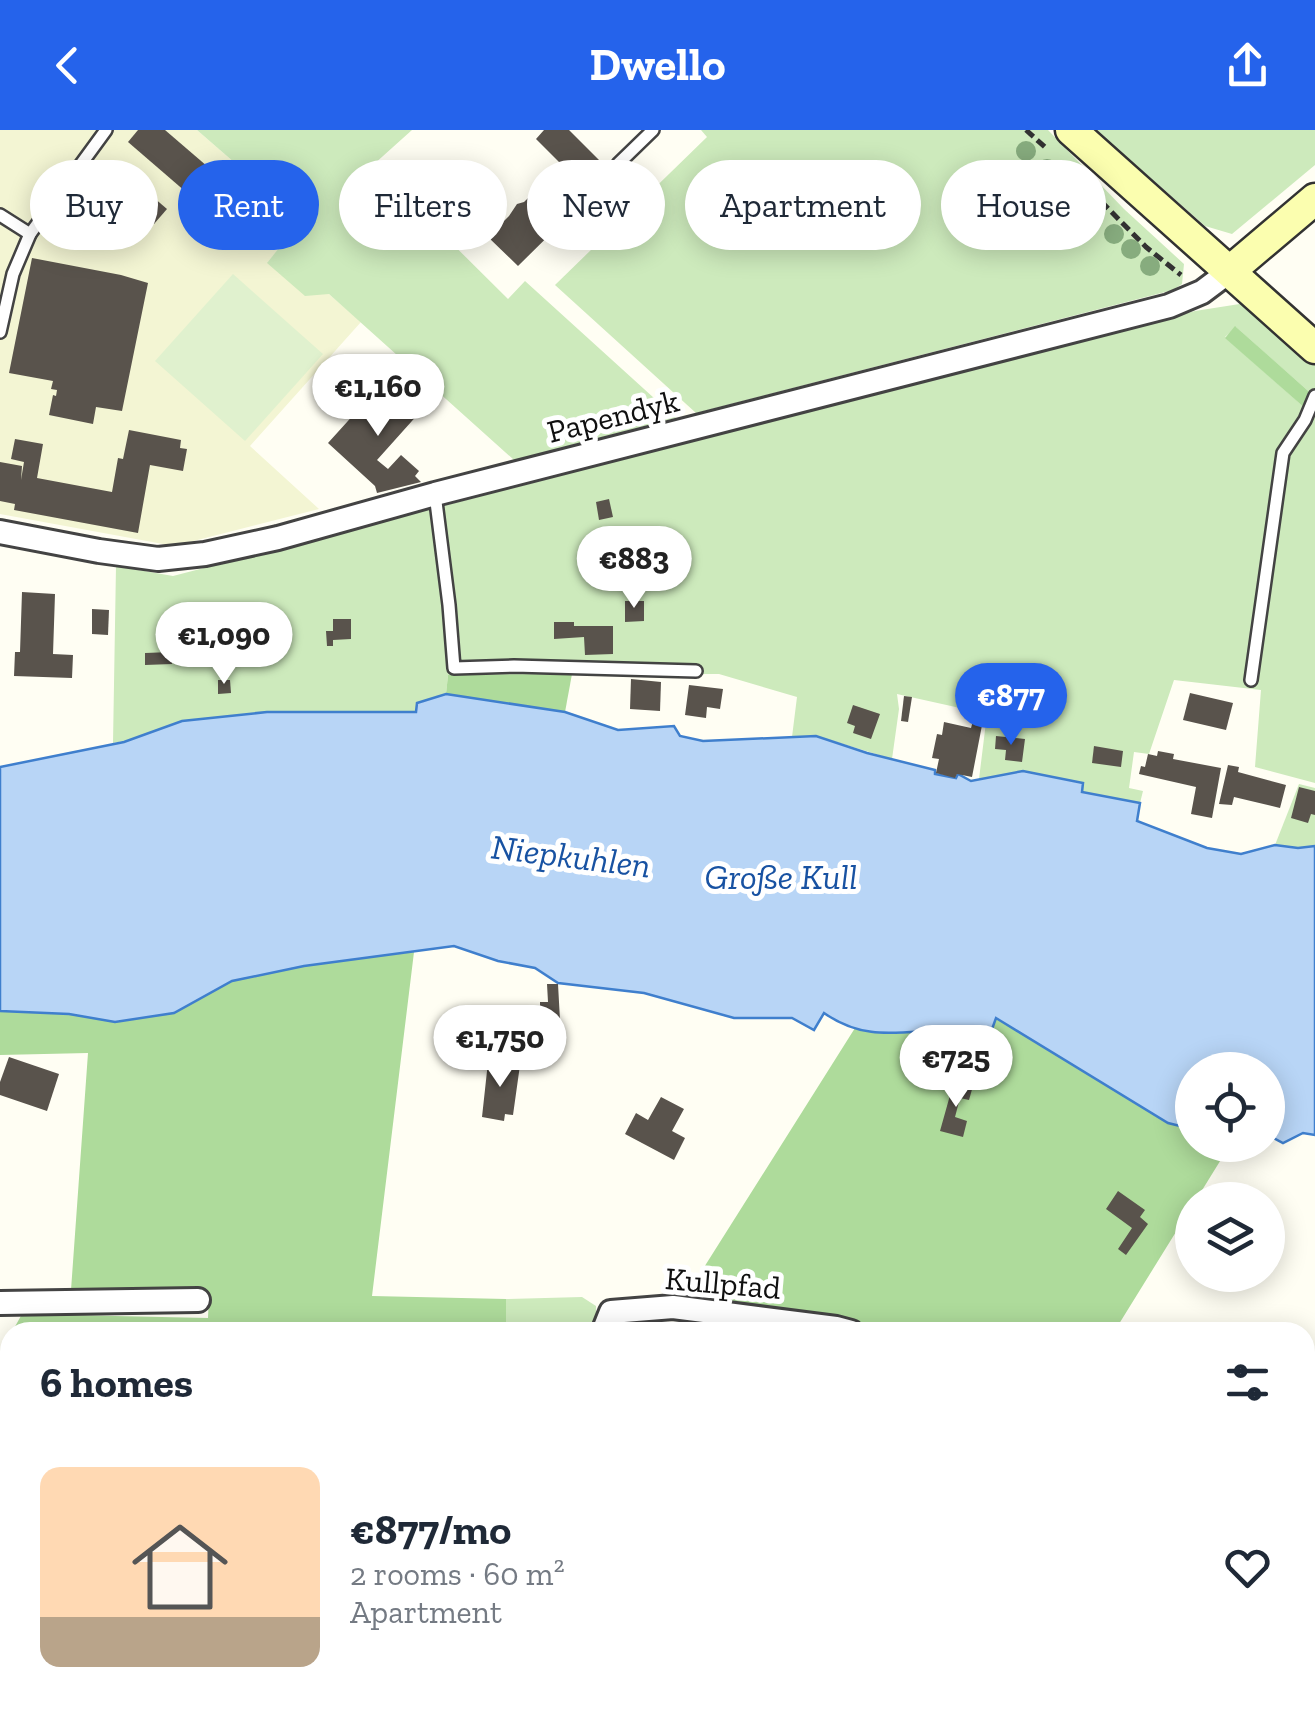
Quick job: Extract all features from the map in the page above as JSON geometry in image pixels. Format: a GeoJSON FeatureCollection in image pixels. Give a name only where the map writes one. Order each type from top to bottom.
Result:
{"type":"FeatureCollection","features":[{"type":"Feature","properties":{"kind":"main road"},"geometry":{"type":"LineString","coordinates":[[1062,143],[1230,272],[1315,348]]}},
{"type":"Feature","properties":{"kind":"main road"},"geometry":{"type":"LineString","coordinates":[[1230,272],[1315,199]]}},
{"type":"Feature","properties":{"kind":"street","name":"Papendyk"},"geometry":{"type":"LineString","coordinates":[[0,532],[158,558],[205,554],[1169,306],[1202,292],[1230,272]]}},
{"type":"Feature","properties":{"kind":"street"},"geometry":{"type":"LineString","coordinates":[[0,1303],[198,1300]]}},
{"type":"Feature","properties":{"kind":"street","name":"Kullpfad"},"geometry":{"type":"LineString","coordinates":[[606,1322],[610,1312],[673,1307],[789,1322]]}},
{"type":"Feature","properties":{"kind":"lane"},"geometry":{"type":"LineString","coordinates":[[84,160],[106,130]]}},
{"type":"Feature","properties":{"kind":"lane"},"geometry":{"type":"LineString","coordinates":[[622,160],[653,130]]}},
{"type":"Feature","properties":{"kind":"lane"},"geometry":{"type":"LineString","coordinates":[[0,214],[30,234],[13,274],[0,332]]}},
{"type":"Feature","properties":{"kind":"lane"},"geometry":{"type":"LineString","coordinates":[[1250,680],[1284,453],[1315,396]]}},
{"type":"Feature","properties":{"kind":"lane"},"geometry":{"type":"LineString","coordinates":[[435,494],[454,668],[696,670]]}},
{"type":"Feature","properties":{"kind":"path"},"geometry":{"type":"LineString","coordinates":[[1026,130],[1062,143]]}},
{"type":"Feature","properties":{"kind":"path"},"geometry":{"type":"LineString","coordinates":[[1106,207],[1146,247],[1202,292]]}},
{"type":"Feature","properties":{"kind":"green space"},"geometry":{"type":"Polygon","coordinates":[[[0,130],[197,130],[232,160],[178,160],[178,250],[278,250],[268,262],[329,294],[361,322],[250,446],[319,509],[174,546],[0,514],[0,130]]]}},
{"type":"Feature","properties":{"kind":"green space"},"geometry":{"type":"Polygon","coordinates":[[[197,130],[412,130],[379,160],[339,160],[339,250],[459,250],[508,299],[525,281],[676,418],[514,460],[329,294],[305,296],[267,263],[277,250],[319,250],[319,160],[232,160],[197,130]]]}},
{"type":"Feature","properties":{"kind":"green space"},"geometry":{"type":"Polygon","coordinates":[[[701,130],[1048,130],[1077,160],[941,160],[941,250],[1106,250],[1106,190],[1184,264],[1182,284],[1173,290],[696,413],[555,285],[591,250],[665,250],[665,178],[707,137],[701,130]]]}},
{"type":"Feature","properties":{"kind":"green space"},"geometry":{"type":"Polygon","coordinates":[[[1096,130],[1315,130],[1315,165],[1232,234],[1205,226],[1096,130]]]}},
{"type":"Feature","properties":{"kind":"green space"},"geometry":{"type":"Polygon","coordinates":[[[233,274],[323,354],[245,441],[155,361],[233,274]]]}},
{"type":"Feature","properties":{"kind":"green space"},"geometry":{"type":"Polygon","coordinates":[[[1246,303],[1315,364],[1315,397],[1236,327],[1225,337],[1315,417],[1315,783],[1255,767],[1261,690],[1174,680],[1149,754],[1134,752],[1129,788],[1143,791],[1140,803],[1081,792],[1083,783],[1023,771],[979,779],[987,714],[897,694],[899,709],[892,759],[817,736],[792,737],[797,697],[719,674],[448,675],[446,694],[418,703],[417,712],[215,717],[177,723],[113,743],[116,566],[173,576],[1195,311],[1246,303]]]}},
{"type":"Feature","properties":{"kind":"green space"},"geometry":{"type":"Polygon","coordinates":[[[1235,326],[1315,397],[1315,417],[1225,338],[1235,326]]]}},
{"type":"Feature","properties":{"kind":"green space"},"geometry":{"type":"Polygon","coordinates":[[[572,674],[565,712],[446,694],[448,675],[572,674]]]}},
{"type":"Feature","properties":{"kind":"green space"},"geometry":{"type":"Polygon","coordinates":[[[1299,784],[1315,788],[1315,846],[1275,845],[1299,784]]]}},
{"type":"Feature","properties":{"kind":"green space"},"geometry":{"type":"Polygon","coordinates":[[[414,952],[372,1296],[506,1299],[506,1322],[18,1322],[22,1314],[208,1318],[209,1295],[71,1290],[88,1053],[0,1055],[0,1011],[69,1014],[115,1022],[174,1013],[232,981],[304,966],[414,952]]]}},
{"type":"Feature","properties":{"kind":"green space"},"geometry":{"type":"Polygon","coordinates":[[[995,1017],[1175,1125],[1175,1162],[1219,1162],[1207,1182],[1175,1182],[1175,1233],[1120,1322],[845,1322],[684,1299],[855,1028],[890,1034],[990,1032],[995,1017]]]}},
{"type":"Feature","properties":{"kind":"green space"},"geometry":{"type":"Polygon","coordinates":[[[582,1297],[596,1306],[596,1319],[506,1322],[506,1299],[582,1297]]]}},
{"type":"Feature","properties":{"kind":"water","name":"Große Kull"},"geometry":{"type":"Polygon","coordinates":[[[446,694],[565,712],[618,730],[674,726],[680,736],[703,741],[816,736],[935,770],[935,774],[956,778],[958,774],[971,781],[1023,771],[1083,783],[1082,792],[1140,803],[1137,821],[1207,848],[1241,854],[1275,845],[1315,846],[1315,1135],[1303,1133],[1285,1142],[1285,1052],[1175,1052],[1175,1125],[996,1018],[991,1032],[881,1033],[853,1028],[824,1013],[814,1030],[792,1018],[734,1018],[644,993],[558,983],[535,968],[454,946],[304,966],[232,981],[174,1013],[115,1022],[69,1014],[0,1011],[0,767],[124,742],[182,721],[267,712],[416,712],[417,703],[446,694]]]}},
{"type":"Feature","properties":{"kind":"building"},"geometry":{"type":"Polygon","coordinates":[[[138,130],[165,130],[200,160],[178,160],[178,185],[158,168],[158,160],[149,160],[128,142],[138,130]]]}},
{"type":"Feature","properties":{"kind":"building"},"geometry":{"type":"Polygon","coordinates":[[[544,130],[569,130],[599,160],[557,160],[536,139],[544,130]]]}},
{"type":"Feature","properties":{"kind":"building"},"geometry":{"type":"Polygon","coordinates":[[[527,199],[527,250],[534,250],[518,266],[501,250],[507,250],[507,218],[517,204],[527,199]]]}},
{"type":"Feature","properties":{"kind":"building"},"geometry":{"type":"Polygon","coordinates":[[[158,201],[167,209],[158,219],[158,201]]]}},
{"type":"Feature","properties":{"kind":"building"},"geometry":{"type":"Polygon","coordinates":[[[32,258],[148,283],[122,411],[96,407],[93,424],[49,415],[57,390],[51,389],[53,381],[9,373],[32,258]]]}},
{"type":"Feature","properties":{"kind":"building"},"geometry":{"type":"Polygon","coordinates":[[[385,380],[420,412],[377,460],[388,469],[401,455],[419,471],[415,476],[421,482],[377,493],[375,486],[328,443],[385,380]]]}},
{"type":"Feature","properties":{"kind":"building"},"geometry":{"type":"Polygon","coordinates":[[[129,430],[181,440],[180,448],[187,449],[183,471],[150,465],[138,533],[14,510],[15,504],[0,501],[0,462],[22,466],[21,480],[24,462],[11,459],[15,439],[43,444],[37,478],[112,492],[118,458],[123,459],[129,430]]]}},
{"type":"Feature","properties":{"kind":"building"},"geometry":{"type":"Polygon","coordinates":[[[609,499],[613,517],[599,520],[596,502],[609,499]]]}},
{"type":"Feature","properties":{"kind":"building"},"geometry":{"type":"Polygon","coordinates":[[[22,592],[55,594],[53,654],[73,655],[72,678],[14,676],[15,652],[20,652],[22,592]]]}},
{"type":"Feature","properties":{"kind":"building"},"geometry":{"type":"Polygon","coordinates":[[[625,601],[644,601],[644,621],[625,622],[625,601]]]}},
{"type":"Feature","properties":{"kind":"building"},"geometry":{"type":"Polygon","coordinates":[[[248,605],[267,605],[267,624],[248,623],[248,605]]]}},
{"type":"Feature","properties":{"kind":"building"},"geometry":{"type":"Polygon","coordinates":[[[92,609],[109,610],[108,635],[92,634],[92,609]]]}},
{"type":"Feature","properties":{"kind":"building"},"geometry":{"type":"Polygon","coordinates":[[[333,619],[351,619],[351,639],[333,640],[333,646],[327,646],[326,631],[333,631],[333,619]]]}},
{"type":"Feature","properties":{"kind":"building"},"geometry":{"type":"Polygon","coordinates":[[[554,622],[613,626],[613,654],[585,655],[584,637],[554,639],[554,622]]]}},
{"type":"Feature","properties":{"kind":"building"},"geometry":{"type":"Polygon","coordinates":[[[171,652],[172,664],[145,665],[145,653],[171,652]]]}},
{"type":"Feature","properties":{"kind":"building"},"geometry":{"type":"Polygon","coordinates":[[[631,679],[661,682],[660,711],[630,709],[631,679]]]}},
{"type":"Feature","properties":{"kind":"building"},"geometry":{"type":"Polygon","coordinates":[[[218,680],[230,680],[231,693],[218,694],[218,680]]]}},
{"type":"Feature","properties":{"kind":"building"},"geometry":{"type":"Polygon","coordinates":[[[689,685],[723,689],[720,709],[707,707],[706,718],[685,715],[689,685]]]}},
{"type":"Feature","properties":{"kind":"building"},"geometry":{"type":"Polygon","coordinates":[[[1190,693],[1233,703],[1226,730],[1183,720],[1190,693]]]}},
{"type":"Feature","properties":{"kind":"building"},"geometry":{"type":"Polygon","coordinates":[[[904,696],[912,697],[908,722],[901,721],[904,696]]]}},
{"type":"Feature","properties":{"kind":"building"},"geometry":{"type":"Polygon","coordinates":[[[853,705],[880,714],[871,739],[853,733],[855,726],[847,723],[853,705]]]}},
{"type":"Feature","properties":{"kind":"building"},"geometry":{"type":"Polygon","coordinates":[[[975,714],[984,715],[972,777],[936,773],[939,759],[932,758],[944,722],[971,728],[975,714]]]}},
{"type":"Feature","properties":{"kind":"building"},"geometry":{"type":"Polygon","coordinates":[[[996,736],[1025,739],[1022,762],[1005,760],[1006,750],[995,749],[996,736]]]}},
{"type":"Feature","properties":{"kind":"building"},"geometry":{"type":"Polygon","coordinates":[[[1094,746],[1123,751],[1121,767],[1092,763],[1094,746]]]}},
{"type":"Feature","properties":{"kind":"building"},"geometry":{"type":"Polygon","coordinates":[[[1158,751],[1174,754],[1173,759],[1221,768],[1212,818],[1191,814],[1196,787],[1139,774],[1148,754],[1157,756],[1158,751]]]}},
{"type":"Feature","properties":{"kind":"building"},"geometry":{"type":"Polygon","coordinates":[[[1228,765],[1239,767],[1238,772],[1286,785],[1280,808],[1234,797],[1232,805],[1219,804],[1228,765]]]}},
{"type":"Feature","properties":{"kind":"building"},"geometry":{"type":"Polygon","coordinates":[[[1299,787],[1315,791],[1315,815],[1311,814],[1308,823],[1291,818],[1299,787]]]}},
{"type":"Feature","properties":{"kind":"building"},"geometry":{"type":"Polygon","coordinates":[[[547,984],[558,984],[560,1020],[547,1021],[546,1015],[540,1016],[540,1002],[548,1002],[547,984]]]}},
{"type":"Feature","properties":{"kind":"building"},"geometry":{"type":"Polygon","coordinates":[[[9,1057],[59,1074],[47,1111],[0,1095],[9,1057]]]}},
{"type":"Feature","properties":{"kind":"building"},"geometry":{"type":"Polygon","coordinates":[[[488,1062],[520,1065],[513,1115],[505,1114],[504,1121],[482,1117],[488,1062]]]}},
{"type":"Feature","properties":{"kind":"building"},"geometry":{"type":"Polygon","coordinates":[[[954,1081],[973,1086],[969,1100],[960,1098],[955,1117],[967,1121],[963,1137],[940,1131],[954,1081]]]}},
{"type":"Feature","properties":{"kind":"building"},"geometry":{"type":"Polygon","coordinates":[[[661,1097],[684,1109],[672,1131],[685,1138],[674,1160],[625,1134],[636,1113],[648,1120],[661,1097]]]}},
{"type":"Feature","properties":{"kind":"building"},"geometry":{"type":"Polygon","coordinates":[[[1118,1191],[1145,1210],[1140,1217],[1148,1224],[1126,1255],[1118,1249],[1132,1228],[1106,1209],[1118,1191]]]}},
{"type":"Feature","properties":{"kind":"water label","name":"Niepkuhlen"},"geometry":{"type":"Point","coordinates":[571,856]}}]}
